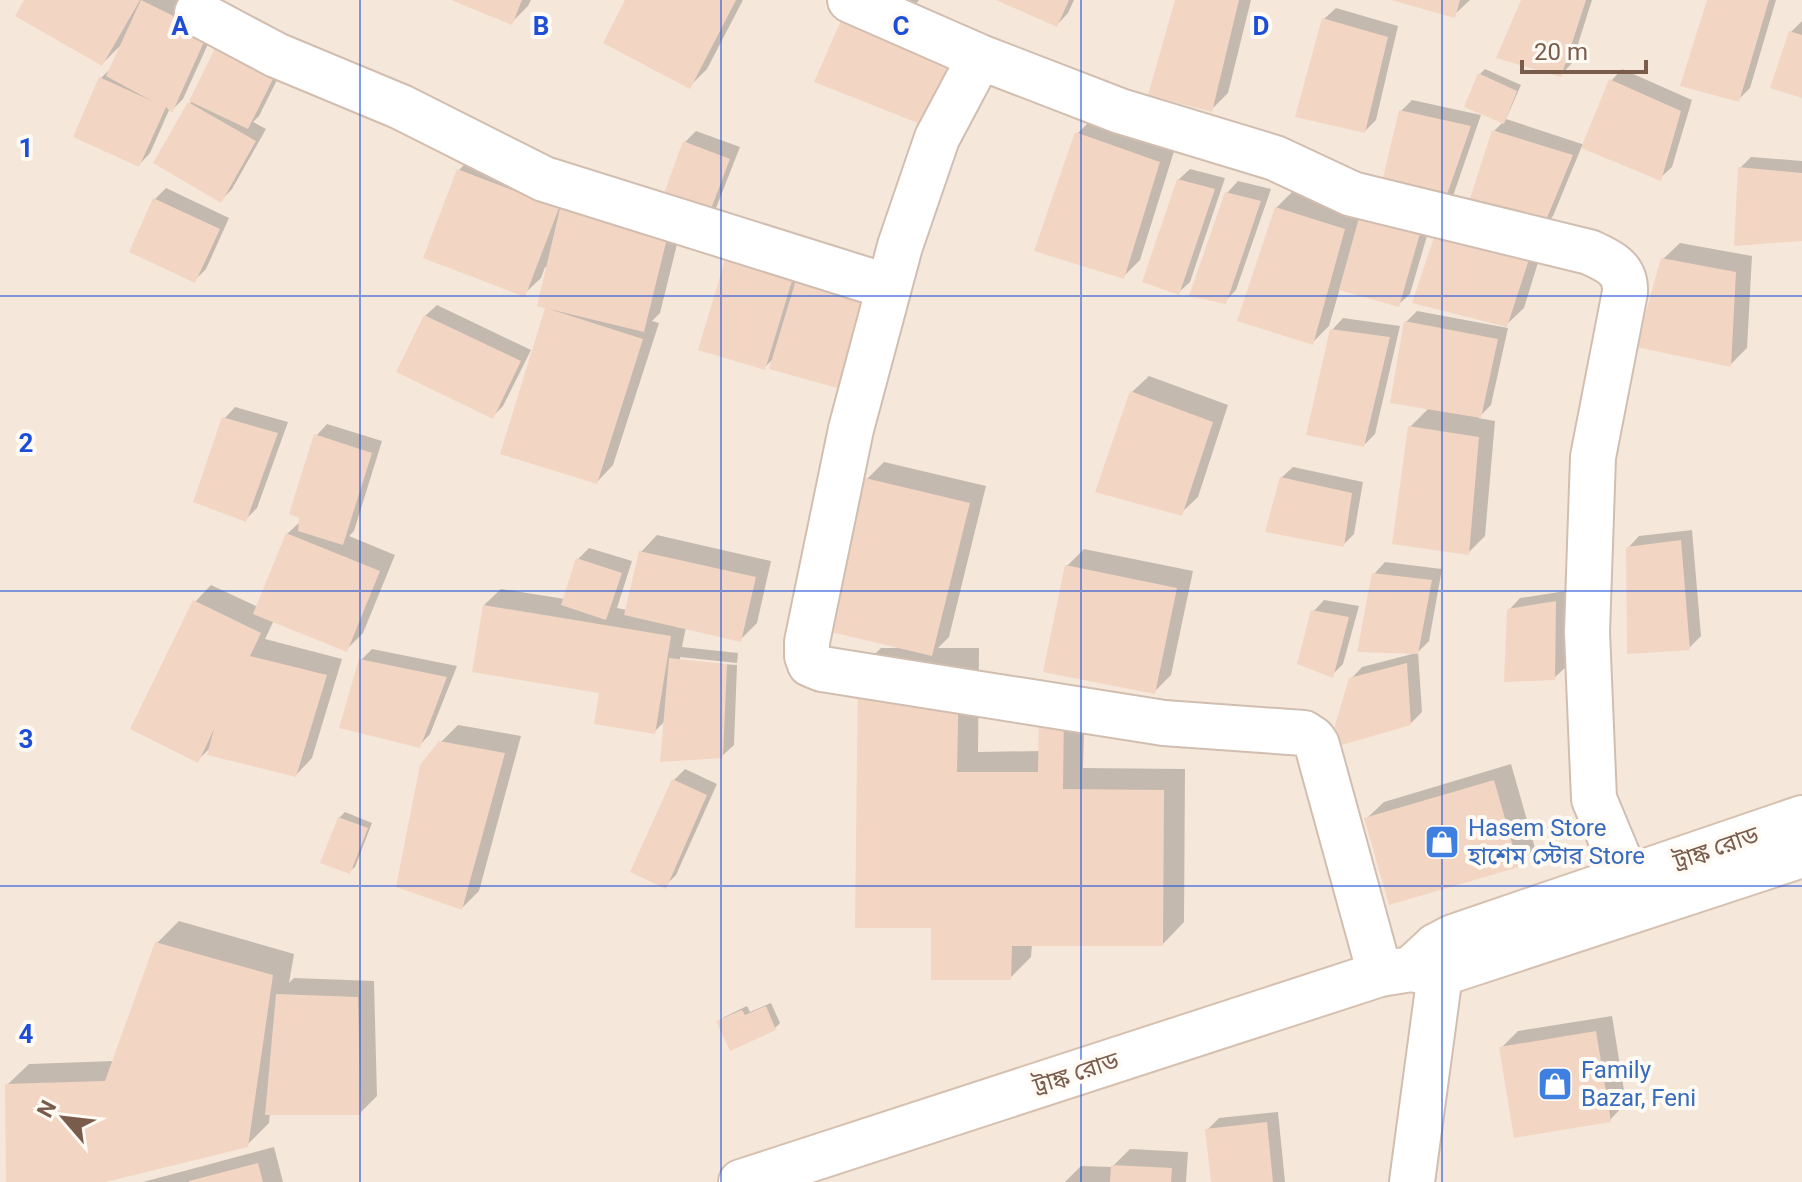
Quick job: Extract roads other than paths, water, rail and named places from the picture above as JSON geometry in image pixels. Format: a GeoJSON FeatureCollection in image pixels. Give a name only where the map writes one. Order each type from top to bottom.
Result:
{"type":"FeatureCollection","features":[{"type":"Feature","properties":{"kind":"street"},"geometry":{"type":"LineString","coordinates":[[850,0],[980,57],[1120,111],[1275,158],[1352,194],[1589,252],[1614,263],[1626,279],[1593,457],[1587,632],[1594,799],[1627,878]]}},
{"type":"Feature","properties":{"kind":"street"},"geometry":{"type":"LineString","coordinates":[[197,13],[276,55],[401,107],[544,179],[889,287]]}},
{"type":"Feature","properties":{"kind":"street"},"geometry":{"type":"LineString","coordinates":[[980,57],[937,138],[889,287],[851,429],[807,642],[810,664],[837,671],[1164,723],[1304,733],[1313,739],[1417,966],[1412,1182]]}},
{"type":"Feature","properties":{"kind":"street","name":"ট্রাঙ্ক রোড"},"geometry":{"type":"LineString","coordinates":[[1417,966],[1453,937],[1802,818]]}},
{"type":"Feature","properties":{"kind":"street","name":"ট্রাঙ্ক রোড"},"geometry":{"type":"LineString","coordinates":[[741,1182],[1417,966],[1802,855]]}},
{"type":"Feature","properties":{"kind":"place","name":"Hasem Store হাশেম স্টোর Store"},"geometry":{"type":"Point","coordinates":[1442,842]}},
{"type":"Feature","properties":{"kind":"place","name":"Family Bazar, Feni"},"geometry":{"type":"Point","coordinates":[1555,1084]}}]}
